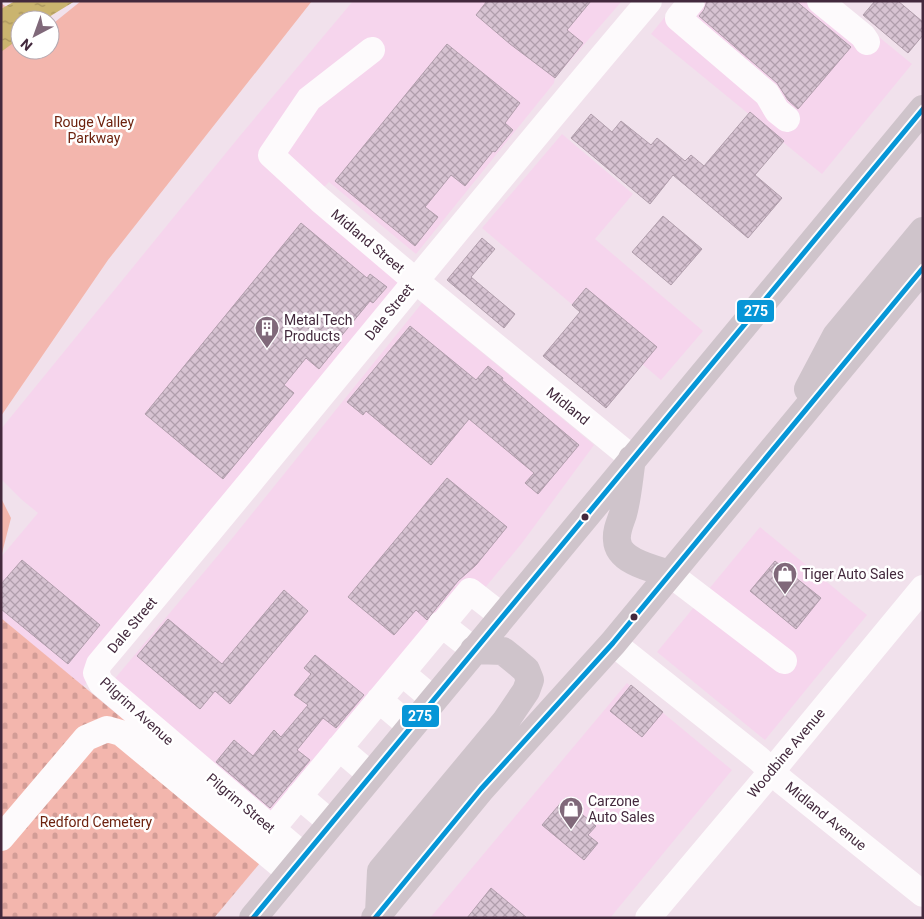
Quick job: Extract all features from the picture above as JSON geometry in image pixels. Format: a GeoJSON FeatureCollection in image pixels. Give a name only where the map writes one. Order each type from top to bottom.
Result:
{"type":"FeatureCollection","features":[{"type":"Feature","properties":{"kind":"main road"},"geometry":{"type":"LineString","coordinates":[[253,918],[632,458],[923,109]]}},
{"type":"Feature","properties":{"kind":"main road"},"geometry":{"type":"LineString","coordinates":[[784,437],[836,336],[923,231]]}},
{"type":"Feature","properties":{"kind":"main road"},"geometry":{"type":"LineString","coordinates":[[377,915],[481,789],[613,643],[923,268]]}},
{"type":"Feature","properties":{"kind":"main road"},"geometry":{"type":"LineString","coordinates":[[632,458],[617,543],[633,562],[670,574]]}},
{"type":"Feature","properties":{"kind":"main road"},"geometry":{"type":"LineString","coordinates":[[377,915],[381,872],[505,722],[526,691],[530,680],[526,670],[513,659],[503,652],[474,650]]}},
{"type":"Feature","properties":{"kind":"main road"},"geometry":{"type":"LineString","coordinates":[[274,918],[290,873]]}},
{"type":"Feature","properties":{"kind":"street","name":"Dale Street"},"geometry":{"type":"LineString","coordinates":[[96,673],[99,664],[649,1]]}},
{"type":"Feature","properties":{"kind":"street"},"geometry":{"type":"LineString","coordinates":[[692,1],[678,18],[767,94],[777,111],[787,119]]}},
{"type":"Feature","properties":{"kind":"street"},"geometry":{"type":"LineString","coordinates":[[820,1],[867,42]]}},
{"type":"Feature","properties":{"kind":"street","name":"Midland Street"},"geometry":{"type":"LineString","coordinates":[[372,50],[308,99],[271,155],[320,200],[416,280]]}},
{"type":"Feature","properties":{"kind":"street","name":"Midland"},"geometry":{"type":"LineString","coordinates":[[416,280],[632,458]]}},
{"type":"Feature","properties":{"kind":"street"},"geometry":{"type":"LineString","coordinates":[[670,574],[784,660]]}},
{"type":"Feature","properties":{"kind":"street","name":"Woodbine Avenue"},"geometry":{"type":"LineString","coordinates":[[648,918],[923,588]]}},
{"type":"Feature","properties":{"kind":"street"},"geometry":{"type":"LineString","coordinates":[[272,829],[470,591],[502,616]]}},
{"type":"Feature","properties":{"kind":"street"},"geometry":{"type":"LineString","coordinates":[[441,624],[474,650]]}},
{"type":"Feature","properties":{"kind":"street","name":"Midland Avenue"},"geometry":{"type":"LineString","coordinates":[[613,643],[759,759],[783,782],[923,894]]}},
{"type":"Feature","properties":{"kind":"street"},"geometry":{"type":"LineString","coordinates":[[402,672],[433,699]]}},
{"type":"Feature","properties":{"kind":"street","name":"Pilgrim Avenue"},"geometry":{"type":"LineString","coordinates":[[96,673],[101,683],[178,749]]}},
{"type":"Feature","properties":{"kind":"street"},"geometry":{"type":"LineString","coordinates":[[379,700],[411,727]]}},
{"type":"Feature","properties":{"kind":"street"},"geometry":{"type":"LineString","coordinates":[[1,838],[10,811],[86,738],[108,729],[121,733],[290,873]]}},
{"type":"Feature","properties":{"kind":"street"},"geometry":{"type":"LineString","coordinates":[[339,748],[371,775]]}},
{"type":"Feature","properties":{"kind":"street","name":"Pilgrim Street"},"geometry":{"type":"LineString","coordinates":[[178,749],[272,829],[290,873]]}},
{"type":"Feature","properties":{"kind":"street"},"geometry":{"type":"LineString","coordinates":[[299,796],[332,823]]}},
{"type":"Feature","properties":{"kind":"shaded area"},"geometry":{"type":"Polygon","coordinates":[[[353,1],[622,1],[555,78],[554,83],[416,254],[329,182],[314,197],[412,282],[83,687],[1,618],[1,557],[38,513],[1,479],[1,429],[239,137],[353,1]]]}},
{"type":"Feature","properties":{"kind":"shaded area"},"geometry":{"type":"Polygon","coordinates":[[[678,1],[835,1],[912,64],[822,174],[651,34],[678,1]]]}},
{"type":"Feature","properties":{"kind":"shaded area"},"geometry":{"type":"Polygon","coordinates":[[[562,134],[633,194],[595,239],[703,331],[661,380],[482,228],[562,134]]]}},
{"type":"Feature","properties":{"kind":"shaded area"},"geometry":{"type":"Polygon","coordinates":[[[422,303],[594,445],[522,543],[286,828],[112,682],[230,541],[422,303]]]}},
{"type":"Feature","properties":{"kind":"shaded area"},"geometry":{"type":"Polygon","coordinates":[[[760,527],[867,615],[765,740],[657,652],[760,527]]]}},
{"type":"Feature","properties":{"kind":"shaded area"},"geometry":{"type":"Polygon","coordinates":[[[627,683],[732,770],[610,918],[430,918],[627,683]]]}},
{"type":"Feature","properties":{"kind":"green space","name":"Rouge Valley Parkway"},"geometry":{"type":"Polygon","coordinates":[[[81,1],[312,1],[108,260],[1,416],[1,3],[10,10],[10,60],[60,60],[60,18],[81,1]]]}},
{"type":"Feature","properties":{"kind":"green space"},"geometry":{"type":"Polygon","coordinates":[[[1,498],[11,518],[1,557],[1,498]]]}},
{"type":"Feature","properties":{"kind":"green space","name":"Redford Cemetery"},"geometry":{"type":"Polygon","coordinates":[[[1,618],[275,845],[214,918],[1,918],[1,618]]]}},
{"type":"Feature","properties":{"kind":"water"},"geometry":{"type":"Polygon","coordinates":[[[15,1],[75,1],[60,10],[10,10],[10,45],[1,52],[1,9],[15,1]]]}},
{"type":"Feature","properties":{"kind":"building"},"geometry":{"type":"Polygon","coordinates":[[[487,1],[591,1],[567,30],[583,43],[555,78],[476,15],[487,1]]]}},
{"type":"Feature","properties":{"kind":"building"},"geometry":{"type":"Polygon","coordinates":[[[707,1],[796,1],[851,47],[798,109],[788,100],[777,83],[699,16],[704,10],[707,1]]]}},
{"type":"Feature","properties":{"kind":"building"},"geometry":{"type":"Polygon","coordinates":[[[875,1],[898,1],[923,22],[923,35],[908,53],[863,15],[875,1]]]}},
{"type":"Feature","properties":{"kind":"building"},"geometry":{"type":"Polygon","coordinates":[[[447,44],[520,103],[505,123],[513,130],[495,152],[493,151],[465,186],[451,175],[425,207],[438,217],[415,246],[335,181],[447,44]]]}},
{"type":"Feature","properties":{"kind":"building"},"geometry":{"type":"Polygon","coordinates":[[[750,112],[784,141],[755,175],[782,198],[748,238],[673,175],[650,204],[571,138],[591,114],[612,132],[621,121],[651,145],[657,138],[685,161],[691,155],[704,166],[750,112]]]}},
{"type":"Feature","properties":{"kind":"building"},"geometry":{"type":"Polygon","coordinates":[[[663,216],[702,249],[671,285],[632,252],[663,216]]]}},
{"type":"Feature","properties":{"kind":"building","name":"Metal Tech Products"},"geometry":{"type":"Polygon","coordinates":[[[301,223],[367,278],[370,274],[387,287],[373,303],[370,301],[338,340],[341,342],[319,369],[306,358],[284,385],[294,393],[223,479],[145,414],[301,223]]]}},
{"type":"Feature","properties":{"kind":"building"},"geometry":{"type":"Polygon","coordinates":[[[482,238],[495,249],[471,277],[515,314],[504,328],[447,280],[482,238]]]}},
{"type":"Feature","properties":{"kind":"building"},"geometry":{"type":"Polygon","coordinates":[[[586,288],[657,347],[606,408],[543,356],[580,312],[572,305],[586,288]]]}},
{"type":"Feature","properties":{"kind":"building"},"geometry":{"type":"Polygon","coordinates":[[[410,326],[476,380],[488,366],[579,445],[538,494],[525,483],[534,473],[469,419],[431,465],[366,411],[363,415],[347,402],[410,326]]]}},
{"type":"Feature","properties":{"kind":"building"},"geometry":{"type":"Polygon","coordinates":[[[447,478],[507,527],[476,565],[458,581],[427,620],[416,610],[394,635],[348,597],[447,478]]]}},
{"type":"Feature","properties":{"kind":"building"},"geometry":{"type":"Polygon","coordinates":[[[22,560],[100,625],[68,664],[1,609],[1,584],[22,560]]]}},
{"type":"Feature","properties":{"kind":"building","name":"Tiger Auto Sales"},"geometry":{"type":"Polygon","coordinates":[[[775,561],[821,598],[796,629],[750,591],[775,561]]]}},
{"type":"Feature","properties":{"kind":"building"},"geometry":{"type":"Polygon","coordinates":[[[284,590],[308,611],[230,704],[215,691],[200,709],[137,656],[168,619],[222,664],[284,590]]]}},
{"type":"Feature","properties":{"kind":"building"},"geometry":{"type":"Polygon","coordinates":[[[315,655],[364,695],[336,728],[323,718],[297,750],[310,760],[270,808],[216,762],[234,740],[253,756],[274,730],[281,737],[308,705],[294,695],[311,674],[304,668],[315,655]]]}},
{"type":"Feature","properties":{"kind":"building"},"geometry":{"type":"Polygon","coordinates":[[[631,685],[663,712],[642,737],[610,711],[631,685]]]}},
{"type":"Feature","properties":{"kind":"building","name":"Carzone Auto Sales"},"geometry":{"type":"Polygon","coordinates":[[[564,799],[596,826],[588,835],[598,843],[584,860],[542,825],[564,799]]]}},
{"type":"Feature","properties":{"kind":"building"},"geometry":{"type":"Polygon","coordinates":[[[491,888],[527,918],[467,918],[491,888]]]}},
{"type":"Feature","properties":{"kind":"transit line","name":"275"},"geometry":{"type":"LineString","coordinates":[[253,918],[923,109]]}},
{"type":"Feature","properties":{"kind":"transit line","name":"275"},"geometry":{"type":"LineString","coordinates":[[375,918],[481,789],[613,643],[923,268]]}},
{"type":"Feature","properties":{"kind":"place","name":"Metal Tech Products"},"geometry":{"type":"Point","coordinates":[267,349]}},
{"type":"Feature","properties":{"kind":"place","name":"Tiger Auto Sales"},"geometry":{"type":"Point","coordinates":[785,595]}},
{"type":"Feature","properties":{"kind":"place","name":"Carzone Auto Sales"},"geometry":{"type":"Point","coordinates":[571,830]}}]}
